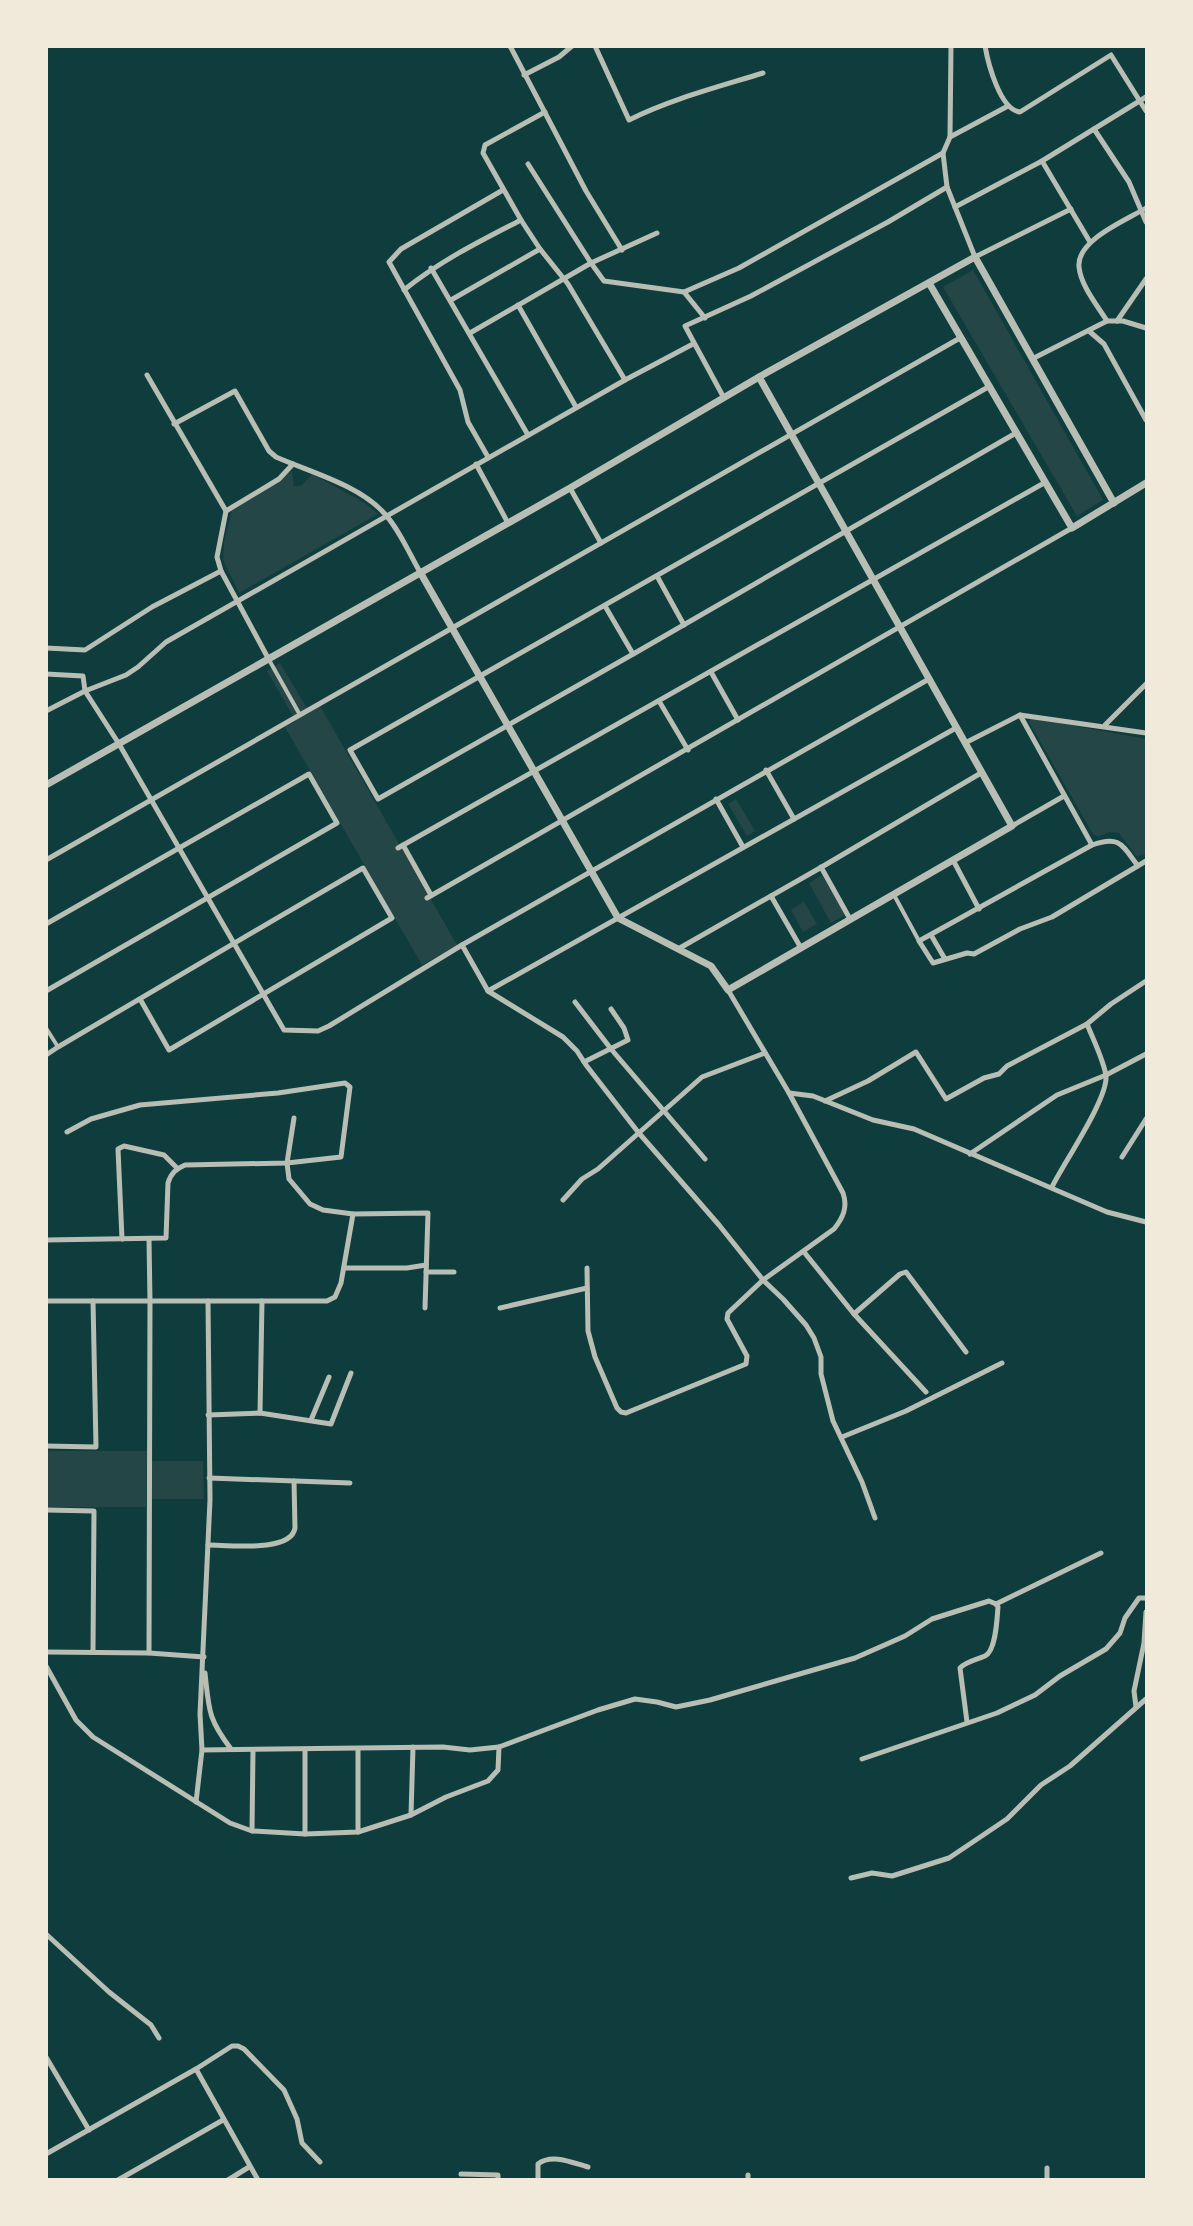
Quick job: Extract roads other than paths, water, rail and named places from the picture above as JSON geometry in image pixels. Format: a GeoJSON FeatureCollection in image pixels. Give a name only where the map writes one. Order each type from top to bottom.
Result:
{"type":"FeatureCollection","features":[{"type":"Feature","properties":{"kind":"street"},"geometry":{"type":"LineString","coordinates":[[510,46],[586,191],[622,250]]}},
{"type":"Feature","properties":{"kind":"street"},"geometry":{"type":"LineString","coordinates":[[524,75],[560,57],[572,46]]}},
{"type":"Feature","properties":{"kind":"street"},"geometry":{"type":"LineString","coordinates":[[595,46],[629,120],[689,96],[763,73]]}},
{"type":"Feature","properties":{"kind":"street"},"geometry":{"type":"LineString","coordinates":[[951,46],[950,136],[943,153],[947,187],[975,256],[1114,503]]}},
{"type":"Feature","properties":{"kind":"street"},"geometry":{"type":"LineString","coordinates":[[985,46],[995,83],[1008,106],[1015,112],[1020,112],[1112,55],[1146,111]]}},
{"type":"Feature","properties":{"kind":"street"},"geometry":{"type":"LineString","coordinates":[[955,207],[1042,161],[1146,97]]}},
{"type":"Feature","properties":{"kind":"street"},"geometry":{"type":"LineString","coordinates":[[950,136],[1008,106]]}},
{"type":"Feature","properties":{"kind":"street"},"geometry":{"type":"LineString","coordinates":[[545,112],[497,137],[483,148],[483,153],[521,220],[564,279],[625,380]]}},
{"type":"Feature","properties":{"kind":"street"},"geometry":{"type":"LineString","coordinates":[[1094,129],[1129,182],[1144,210],[1146,222]]}},
{"type":"Feature","properties":{"kind":"street"},"geometry":{"type":"LineString","coordinates":[[528,164],[602,279],[608,282],[684,292],[739,268],[943,153]]}},
{"type":"Feature","properties":{"kind":"street"},"geometry":{"type":"LineString","coordinates":[[1042,161],[1090,242]]}},
{"type":"Feature","properties":{"kind":"street"},"geometry":{"type":"LineString","coordinates":[[724,398],[685,326],[751,296],[888,222],[947,187]]}},
{"type":"Feature","properties":{"kind":"street"},"geometry":{"type":"LineString","coordinates":[[488,457],[468,422],[460,390],[389,262],[401,249],[504,190]]}},
{"type":"Feature","properties":{"kind":"street"},"geometry":{"type":"LineString","coordinates":[[46,785],[570,488],[759,377],[929,284],[975,256],[1071,209]]}},
{"type":"Feature","properties":{"kind":"street"},"geometry":{"type":"LineString","coordinates":[[1107,321],[1079,270],[1080,256],[1090,242],[1144,210]]}},
{"type":"Feature","properties":{"kind":"street"},"geometry":{"type":"LineString","coordinates":[[404,290],[431,268],[521,220]]}},
{"type":"Feature","properties":{"kind":"street"},"geometry":{"type":"LineString","coordinates":[[470,333],[591,263],[657,233]]}},
{"type":"Feature","properties":{"kind":"street"},"geometry":{"type":"LineString","coordinates":[[451,300],[540,249]]}},
{"type":"Feature","properties":{"kind":"street"},"geometry":{"type":"LineString","coordinates":[[431,268],[528,435]]}},
{"type":"Feature","properties":{"kind":"street"},"geometry":{"type":"LineString","coordinates":[[1117,321],[1146,279]]}},
{"type":"Feature","properties":{"kind":"street"},"geometry":{"type":"LineString","coordinates":[[929,284],[1072,528]]}},
{"type":"Feature","properties":{"kind":"street"},"geometry":{"type":"LineString","coordinates":[[684,292],[705,318]]}},
{"type":"Feature","properties":{"kind":"street"},"geometry":{"type":"LineString","coordinates":[[518,305],[576,407]]}},
{"type":"Feature","properties":{"kind":"street"},"geometry":{"type":"LineString","coordinates":[[1032,359],[1107,321],[1146,328]]}},
{"type":"Feature","properties":{"kind":"street"},"geometry":{"type":"LineString","coordinates":[[1089,331],[1104,344],[1146,420]]}},
{"type":"Feature","properties":{"kind":"street"},"geometry":{"type":"LineString","coordinates":[[46,860],[960,338]]}},
{"type":"Feature","properties":{"kind":"street"},"geometry":{"type":"LineString","coordinates":[[46,711],[85,690],[126,675],[166,642],[576,407],[693,344]]}},
{"type":"Feature","properties":{"kind":"street"},"geometry":{"type":"LineString","coordinates":[[147,375],[226,511],[217,557],[221,571],[300,715]]}},
{"type":"Feature","properties":{"kind":"street"},"geometry":{"type":"LineString","coordinates":[[759,377],[1012,826]]}},
{"type":"Feature","properties":{"kind":"street"},"geometry":{"type":"LineString","coordinates":[[990,386],[350,750],[378,799],[1016,433]]}},
{"type":"Feature","properties":{"kind":"street"},"geometry":{"type":"LineString","coordinates":[[174,424],[235,391],[269,451],[276,457],[357,492],[386,515],[481,676],[561,821],[618,918],[711,966],[728,990],[789,1093],[846,1200],[843,1218],[834,1229],[763,1280],[731,1309],[727,1316],[747,1356],[746,1364],[626,1413],[617,1408],[595,1357],[588,1331],[587,1268]]}},
{"type":"Feature","properties":{"kind":"street"},"geometry":{"type":"LineString","coordinates":[[226,511],[279,478],[293,464]]}},
{"type":"Feature","properties":{"kind":"street"},"geometry":{"type":"LineString","coordinates":[[476,464],[508,523]]}},
{"type":"Feature","properties":{"kind":"street"},"geometry":{"type":"LineString","coordinates":[[1044,483],[400,847],[429,896],[687,750],[1146,483]]}},
{"type":"Feature","properties":{"kind":"street"},"geometry":{"type":"LineString","coordinates":[[570,488],[601,543]]}},
{"type":"Feature","properties":{"kind":"street"},"geometry":{"type":"LineString","coordinates":[[46,648],[85,650],[152,607],[221,571]]}},
{"type":"Feature","properties":{"kind":"street"},"geometry":{"type":"LineString","coordinates":[[657,576],[684,625]]}},
{"type":"Feature","properties":{"kind":"street"},"geometry":{"type":"LineString","coordinates":[[605,606],[633,654]]}},
{"type":"Feature","properties":{"kind":"street"},"geometry":{"type":"LineString","coordinates":[[711,672],[738,720]]}},
{"type":"Feature","properties":{"kind":"street"},"geometry":{"type":"LineString","coordinates":[[46,674],[83,676],[85,690],[119,744],[284,1030],[318,1031],[462,945],[929,679]]}},
{"type":"Feature","properties":{"kind":"street"},"geometry":{"type":"LineString","coordinates":[[1105,725],[1146,684]]}},
{"type":"Feature","properties":{"kind":"street"},"geometry":{"type":"LineString","coordinates":[[659,701],[687,750]]}},
{"type":"Feature","properties":{"kind":"street"},"geometry":{"type":"LineString","coordinates":[[965,743],[1020,715],[1105,725],[1146,733]]}},
{"type":"Feature","properties":{"kind":"street"},"geometry":{"type":"LineString","coordinates":[[1020,715],[1092,845]]}},
{"type":"Feature","properties":{"kind":"street"},"geometry":{"type":"LineString","coordinates":[[488,991],[956,728]]}},
{"type":"Feature","properties":{"kind":"street"},"geometry":{"type":"LineString","coordinates":[[766,770],[794,819]]}},
{"type":"Feature","properties":{"kind":"street"},"geometry":{"type":"LineString","coordinates":[[678,949],[981,773]]}},
{"type":"Feature","properties":{"kind":"street"},"geometry":{"type":"LineString","coordinates":[[46,924],[309,774],[337,823],[46,991]]}},
{"type":"Feature","properties":{"kind":"street"},"geometry":{"type":"LineString","coordinates":[[728,990],[1064,796]]}},
{"type":"Feature","properties":{"kind":"street"},"geometry":{"type":"LineString","coordinates":[[716,799],[743,847]]}},
{"type":"Feature","properties":{"kind":"street"},"geometry":{"type":"LineString","coordinates":[[919,941],[1092,845],[1106,840],[1120,843],[1138,866]]}},
{"type":"Feature","properties":{"kind":"street"},"geometry":{"type":"LineString","coordinates":[[953,860],[979,909]]}},
{"type":"Feature","properties":{"kind":"street"},"geometry":{"type":"LineString","coordinates":[[893,894],[931,963],[968,952],[974,954],[1020,929],[1052,917],[1146,861]]}},
{"type":"Feature","properties":{"kind":"street"},"geometry":{"type":"LineString","coordinates":[[821,867],[850,919]]}},
{"type":"Feature","properties":{"kind":"street"},"geometry":{"type":"LineString","coordinates":[[46,1055],[58,1047],[363,868],[392,918],[169,1050],[140,999]]}},
{"type":"Feature","properties":{"kind":"street"},"geometry":{"type":"LineString","coordinates":[[771,896],[801,948]]}},
{"type":"Feature","properties":{"kind":"street"},"geometry":{"type":"LineString","coordinates":[[931,934],[945,959]]}},
{"type":"Feature","properties":{"kind":"street"},"geometry":{"type":"LineString","coordinates":[[462,945],[488,991],[563,1036],[577,1051],[638,1132],[814,1338],[821,1357],[821,1374],[833,1421],[842,1437],[875,1518]]}},
{"type":"Feature","properties":{"kind":"street"},"geometry":{"type":"LineString","coordinates":[[825,1101],[868,1081],[916,1052],[946,1099],[984,1078],[999,1074],[1007,1066],[1087,1024],[1146,981]]}},
{"type":"Feature","properties":{"kind":"street"},"geometry":{"type":"LineString","coordinates":[[575,1002],[611,1049],[705,1159]]}},
{"type":"Feature","properties":{"kind":"street"},"geometry":{"type":"LineString","coordinates":[[584,1062],[629,1038],[612,1009]]}},
{"type":"Feature","properties":{"kind":"street"},"geometry":{"type":"LineString","coordinates":[[1052,1187],[1082,1136],[1106,1085],[1106,1075],[1087,1024]]}},
{"type":"Feature","properties":{"kind":"street"},"geometry":{"type":"LineString","coordinates":[[46,1028],[58,1047]]}},
{"type":"Feature","properties":{"kind":"street"},"geometry":{"type":"LineString","coordinates":[[562,1200],[582,1179],[598,1169],[702,1077],[765,1053]]}},
{"type":"Feature","properties":{"kind":"street"},"geometry":{"type":"LineString","coordinates":[[970,1154],[1057,1095],[1106,1075],[1146,1053]]}},
{"type":"Feature","properties":{"kind":"street"},"geometry":{"type":"LineString","coordinates":[[46,1240],[166,1238],[168,1183],[170,1176],[177,1168],[185,1165],[287,1163],[341,1157],[350,1090],[348,1084],[278,1093],[140,1105],[92,1119],[67,1132]]}},
{"type":"Feature","properties":{"kind":"street"},"geometry":{"type":"LineString","coordinates":[[789,1093],[813,1096],[873,1120],[914,1130],[1107,1212],[1146,1222]]}},
{"type":"Feature","properties":{"kind":"street"},"geometry":{"type":"LineString","coordinates":[[294,1118],[287,1163],[289,1179],[310,1204],[323,1210],[353,1214],[428,1213],[425,1308]]}},
{"type":"Feature","properties":{"kind":"street"},"geometry":{"type":"LineString","coordinates":[[1122,1157],[1146,1119]]}},
{"type":"Feature","properties":{"kind":"street"},"geometry":{"type":"LineString","coordinates":[[122,1239],[118,1149],[124,1146],[164,1155],[177,1168]]}},
{"type":"Feature","properties":{"kind":"street"},"geometry":{"type":"LineString","coordinates":[[46,1301],[327,1301],[335,1297],[338,1292],[345,1268],[353,1214]]}},
{"type":"Feature","properties":{"kind":"street"},"geometry":{"type":"LineString","coordinates":[[149,1239],[149,1653]]}},
{"type":"Feature","properties":{"kind":"street"},"geometry":{"type":"LineString","coordinates":[[804,1252],[854,1314],[926,1392]]}},
{"type":"Feature","properties":{"kind":"street"},"geometry":{"type":"LineString","coordinates":[[345,1268],[407,1268],[454,1272]]}},
{"type":"Feature","properties":{"kind":"street"},"geometry":{"type":"LineString","coordinates":[[854,1314],[900,1274],[906,1272],[966,1352]]}},
{"type":"Feature","properties":{"kind":"street"},"geometry":{"type":"LineString","coordinates":[[500,1308],[587,1288]]}},
{"type":"Feature","properties":{"kind":"street"},"geometry":{"type":"LineString","coordinates":[[46,1446],[96,1447],[93,1301]]}},
{"type":"Feature","properties":{"kind":"street"},"geometry":{"type":"LineString","coordinates":[[196,1802],[202,1750],[200,1714],[208,1545],[208,1301]]}},
{"type":"Feature","properties":{"kind":"street"},"geometry":{"type":"LineString","coordinates":[[260,1413],[262,1301]]}},
{"type":"Feature","properties":{"kind":"street"},"geometry":{"type":"LineString","coordinates":[[842,1437],[906,1411],[1002,1363]]}},
{"type":"Feature","properties":{"kind":"street"},"geometry":{"type":"LineString","coordinates":[[208,1416],[260,1413],[331,1424],[351,1373]]}},
{"type":"Feature","properties":{"kind":"street"},"geometry":{"type":"LineString","coordinates":[[311,1420],[329,1377]]}},
{"type":"Feature","properties":{"kind":"street"},"geometry":{"type":"LineString","coordinates":[[208,1478],[350,1483]]}},
{"type":"Feature","properties":{"kind":"street"},"geometry":{"type":"LineString","coordinates":[[208,1545],[263,1546],[290,1538],[295,1528],[294,1480]]}},
{"type":"Feature","properties":{"kind":"street"},"geometry":{"type":"LineString","coordinates":[[46,1510],[94,1511],[93,1653]]}},
{"type":"Feature","properties":{"kind":"street"},"geometry":{"type":"LineString","coordinates":[[202,1750],[413,1747],[470,1750],[499,1746],[635,1699],[676,1707],[710,1700],[855,1658],[905,1636],[932,1619],[989,1601],[996,1604],[1101,1553]]}},
{"type":"Feature","properties":{"kind":"street"},"geometry":{"type":"LineString","coordinates":[[862,1759],[997,1713],[1035,1695],[1060,1676],[1106,1649],[1120,1633],[1125,1618],[1138,1598],[1146,1598]]}},
{"type":"Feature","properties":{"kind":"street"},"geometry":{"type":"LineString","coordinates":[[967,1722],[960,1668],[990,1653],[994,1645],[998,1611],[996,1604]]}},
{"type":"Feature","properties":{"kind":"street"},"geometry":{"type":"LineString","coordinates":[[1136,1707],[1134,1691],[1146,1612]]}},
{"type":"Feature","properties":{"kind":"street"},"geometry":{"type":"LineString","coordinates":[[46,1652],[149,1653],[204,1657]]}},
{"type":"Feature","properties":{"kind":"street"},"geometry":{"type":"LineString","coordinates":[[204,1657],[208,1707],[218,1732],[231,1749]]}},
{"type":"Feature","properties":{"kind":"street"},"geometry":{"type":"LineString","coordinates":[[46,1666],[76,1720],[84,1729],[230,1823],[252,1831],[305,1834],[358,1832],[411,1815],[446,1797],[488,1780],[498,1770],[499,1746]]}},
{"type":"Feature","properties":{"kind":"street"},"geometry":{"type":"LineString","coordinates":[[850,1878],[872,1873],[892,1876],[949,1858],[1007,1819],[1041,1785],[1070,1766],[1146,1699]]}},
{"type":"Feature","properties":{"kind":"street"},"geometry":{"type":"LineString","coordinates":[[411,1815],[413,1747]]}},
{"type":"Feature","properties":{"kind":"street"},"geometry":{"type":"LineString","coordinates":[[358,1749],[358,1832]]}},
{"type":"Feature","properties":{"kind":"street"},"geometry":{"type":"LineString","coordinates":[[252,1831],[253,1750]]}},
{"type":"Feature","properties":{"kind":"street"},"geometry":{"type":"LineString","coordinates":[[305,1750],[305,1834]]}},
{"type":"Feature","properties":{"kind":"street"},"geometry":{"type":"LineString","coordinates":[[46,1934],[109,1992],[151,2025],[159,2038]]}},
{"type":"Feature","properties":{"kind":"street"},"geometry":{"type":"LineString","coordinates":[[46,2154],[196,2069],[231,2046],[238,2046],[244,2049],[284,2090],[297,2119],[302,2143],[320,2162]]}},
{"type":"Feature","properties":{"kind":"street"},"geometry":{"type":"LineString","coordinates":[[46,2057],[89,2130]]}},
{"type":"Feature","properties":{"kind":"street"},"geometry":{"type":"LineString","coordinates":[[196,2069],[258,2180]]}},
{"type":"Feature","properties":{"kind":"street"},"geometry":{"type":"LineString","coordinates":[[118,2180],[223,2120]]}},
{"type":"Feature","properties":{"kind":"street"},"geometry":{"type":"LineString","coordinates":[[538,2180],[537,2167],[541,2161],[554,2158],[588,2167]]}},
{"type":"Feature","properties":{"kind":"street"},"geometry":{"type":"LineString","coordinates":[[228,2180],[249,2167]]}},
{"type":"Feature","properties":{"kind":"street"},"geometry":{"type":"LineString","coordinates":[[1047,2168],[1047,2180]]}},
{"type":"Feature","properties":{"kind":"street"},"geometry":{"type":"LineString","coordinates":[[461,2174],[498,2175],[498,2180]]}}]}
